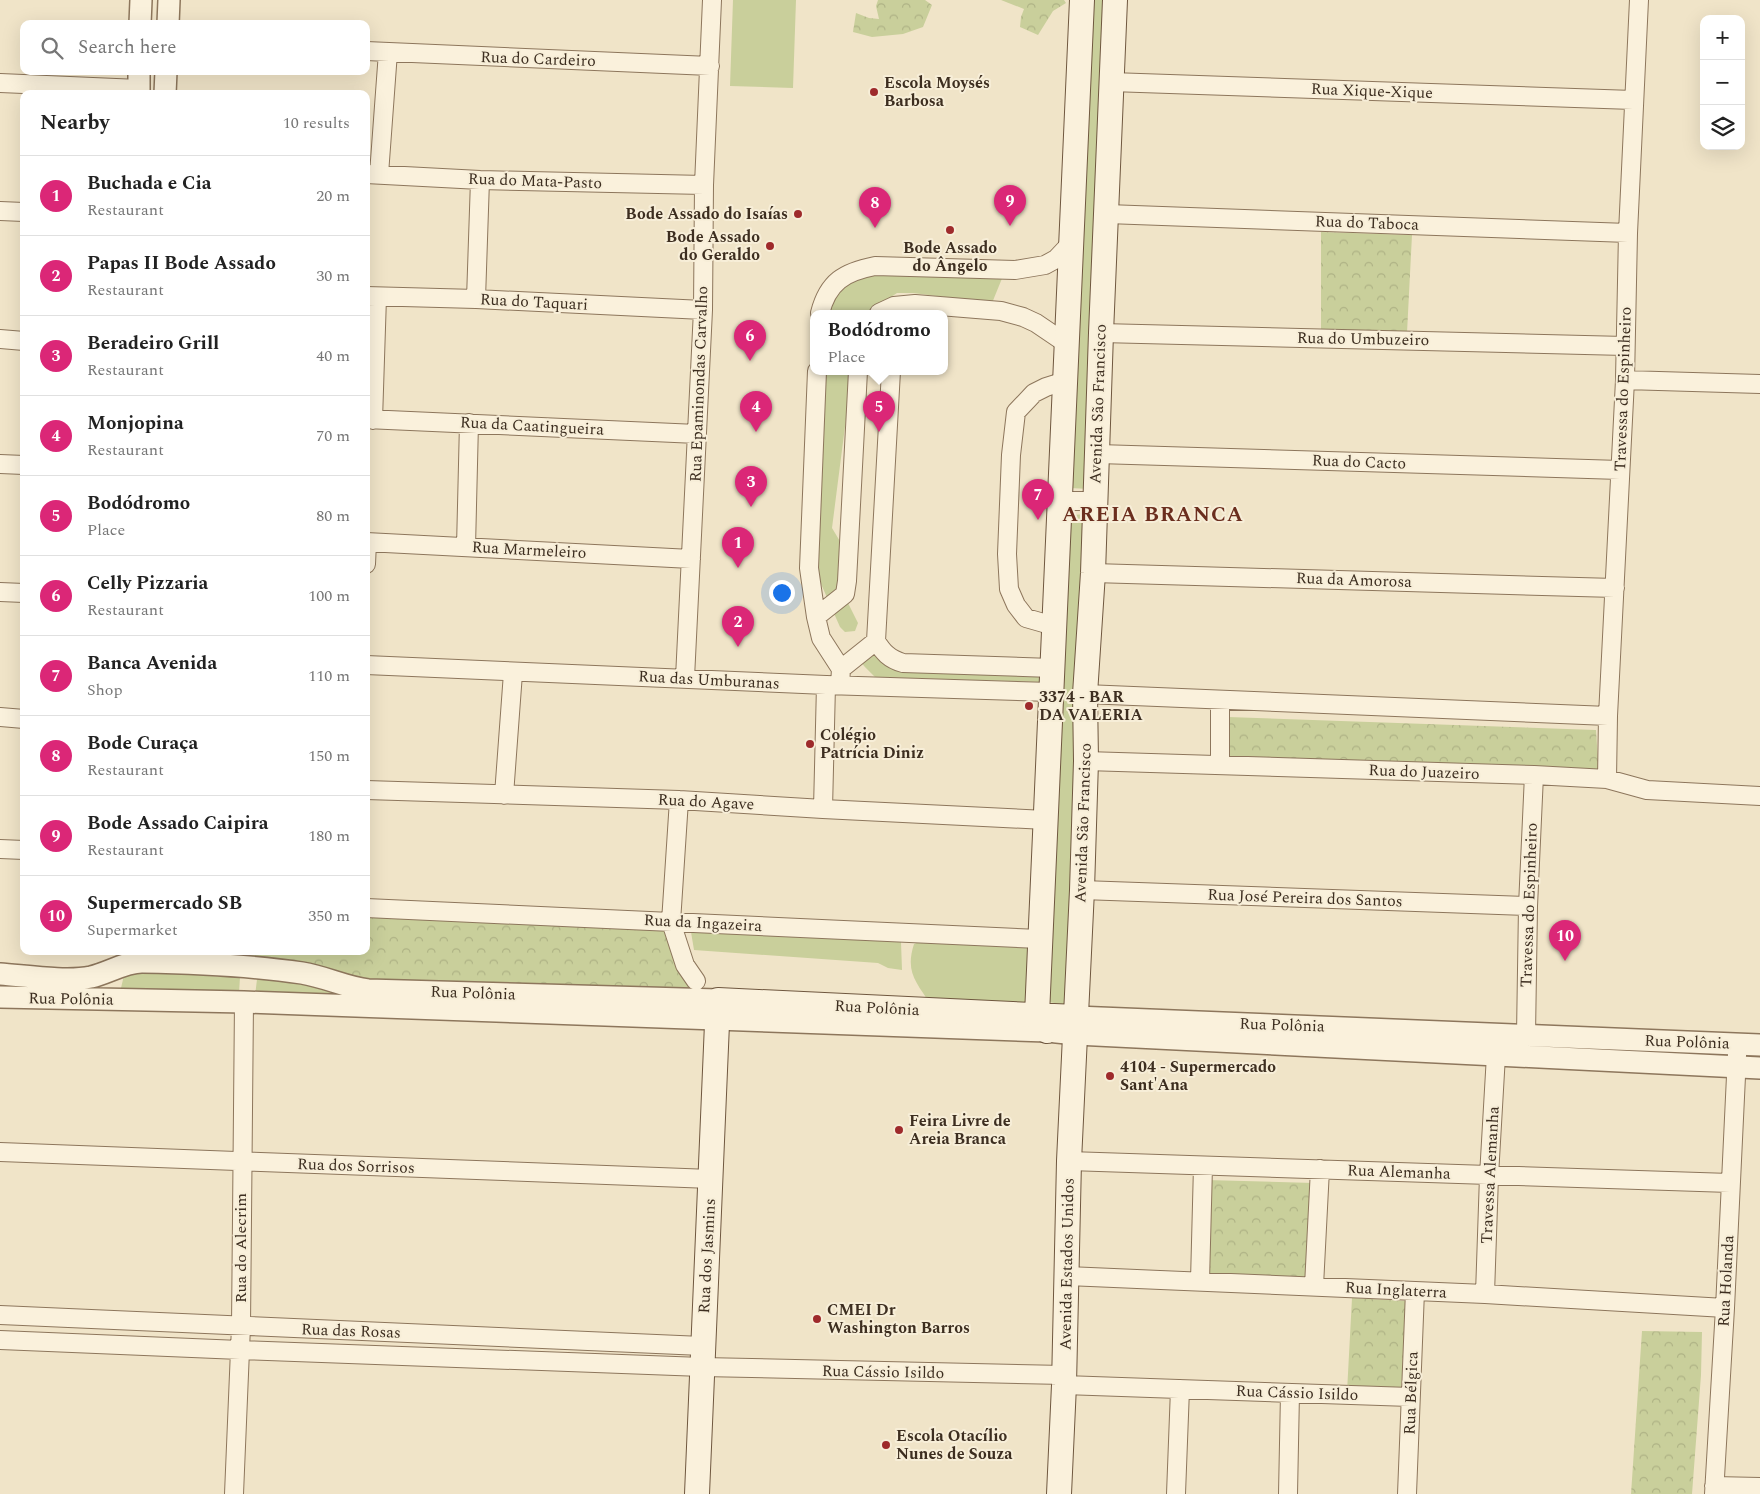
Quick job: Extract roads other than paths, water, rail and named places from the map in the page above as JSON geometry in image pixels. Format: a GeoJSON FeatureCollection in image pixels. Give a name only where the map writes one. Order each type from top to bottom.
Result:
{"type":"FeatureCollection","features":[{"type":"Feature","properties":{"kind":"main road","name":"Avenida São Francisco"},"geometry":{"type":"LineString","coordinates":[[1042,1023],[1040,939],[1082,0]]}},
{"type":"Feature","properties":{"kind":"main road","name":"Avenida São Francisco"},"geometry":{"type":"LineString","coordinates":[[1076,1025],[1086,761],[1085,694],[1093,572],[1094,501],[1098,454],[1101,333],[1115,0]]}},
{"type":"Feature","properties":{"kind":"main road","name":"Rua Polônia"},"geometry":{"type":"LineString","coordinates":[[718,1010],[1076,1025]]}},
{"type":"Feature","properties":{"kind":"main road","name":"Rua dos Jasmins"},"geometry":{"type":"LineString","coordinates":[[697,1494],[718,1010]]}},
{"type":"Feature","properties":{"kind":"main road","name":"Avenida Estados Unidos"},"geometry":{"type":"LineString","coordinates":[[1059,1494],[1064,1380],[1069,1161],[1076,1025]]}},
{"type":"Feature","properties":{"kind":"street"},"geometry":{"type":"LineString","coordinates":[[140,20],[141,0]]}},
{"type":"Feature","properties":{"kind":"street"},"geometry":{"type":"LineString","coordinates":[[168,20],[169,0]]}},
{"type":"Feature","properties":{"kind":"street","name":"Rua Epaminondas Carvalho"},"geometry":{"type":"LineString","coordinates":[[685,678],[692,559],[702,310],[704,186],[712,0]]}},
{"type":"Feature","properties":{"kind":"street","name":"Travessa do Espinheiro"},"geometry":{"type":"LineString","coordinates":[[1607,779],[1608,716],[1625,380],[1628,233],[1638,0]]}},
{"type":"Feature","properties":{"kind":"street","name":"Rua do Cardeiro"},"geometry":{"type":"LineString","coordinates":[[370,51],[710,66]]}},
{"type":"Feature","properties":{"kind":"street"},"geometry":{"type":"LineString","coordinates":[[373,174],[388,52]]}},
{"type":"Feature","properties":{"kind":"street"},"geometry":{"type":"LineString","coordinates":[[165,90],[166,75]]}},
{"type":"Feature","properties":{"kind":"street","name":"Rua Xique-Xique"},"geometry":{"type":"LineString","coordinates":[[1111,82],[1633,100]]}},
{"type":"Feature","properties":{"kind":"street"},"geometry":{"type":"LineString","coordinates":[[0,83],[139,85]]}},
{"type":"Feature","properties":{"kind":"street","name":"Rua do Mata-Pasto"},"geometry":{"type":"LineString","coordinates":[[373,174],[480,180],[704,186]]}},
{"type":"Feature","properties":{"kind":"street"},"geometry":{"type":"LineString","coordinates":[[476,299],[480,180]]}},
{"type":"Feature","properties":{"kind":"street"},"geometry":{"type":"LineString","coordinates":[[0,211],[20,212]]}},
{"type":"Feature","properties":{"kind":"street","name":"Rua do Taboca"},"geometry":{"type":"LineString","coordinates":[[1107,214],[1628,233]]}},
{"type":"Feature","properties":{"kind":"street"},"geometry":{"type":"LineString","coordinates":[[821,310],[828,290],[855,270],[875,266],[1015,270],[1045,265],[1056,259],[1072,242]]}},
{"type":"Feature","properties":{"kind":"street"},"geometry":{"type":"LineString","coordinates":[[370,420],[371,296]]}},
{"type":"Feature","properties":{"kind":"street","name":"Rua do Taquari"},"geometry":{"type":"LineString","coordinates":[[371,296],[702,310]]}},
{"type":"Feature","properties":{"kind":"street"},"geometry":{"type":"LineString","coordinates":[[893,310],[915,304],[1001,311],[1036,323],[1067,344]]}},
{"type":"Feature","properties":{"kind":"street","name":"Rua do Umbuzeiro"},"geometry":{"type":"LineString","coordinates":[[1101,333],[1625,346]]}},
{"type":"Feature","properties":{"kind":"street"},"geometry":{"type":"LineString","coordinates":[[0,339],[20,341]]}},
{"type":"Feature","properties":{"kind":"street"},"geometry":{"type":"LineString","coordinates":[[817,375],[809,568],[821,638],[836,680],[823,809]]}},
{"type":"Feature","properties":{"kind":"street"},"geometry":{"type":"LineString","coordinates":[[816,617],[845,594],[858,375]]}},
{"type":"Feature","properties":{"kind":"street"},"geometry":{"type":"LineString","coordinates":[[891,375],[876,641],[883,652],[891,659],[908,664],[1052,668]]}},
{"type":"Feature","properties":{"kind":"street"},"geometry":{"type":"LineString","coordinates":[[1625,380],[1760,384]]}},
{"type":"Feature","properties":{"kind":"street"},"geometry":{"type":"LineString","coordinates":[[1054,626],[1026,618],[1016,605],[1009,589],[1008,554],[1011,455],[1016,412],[1034,393],[1065,381]]}},
{"type":"Feature","properties":{"kind":"street","name":"Rua da Caatingueira"},"geometry":{"type":"LineString","coordinates":[[370,420],[697,434]]}},
{"type":"Feature","properties":{"kind":"street"},"geometry":{"type":"LineString","coordinates":[[466,547],[469,423]]}},
{"type":"Feature","properties":{"kind":"street","name":"Rua do Cacto"},"geometry":{"type":"LineString","coordinates":[[1098,454],[1620,470]]}},
{"type":"Feature","properties":{"kind":"street"},"geometry":{"type":"LineString","coordinates":[[0,464],[20,465]]}},
{"type":"Feature","properties":{"kind":"street"},"geometry":{"type":"LineString","coordinates":[[1061,501],[1094,501]]}},
{"type":"Feature","properties":{"kind":"street","name":"Rua Marmeleiro"},"geometry":{"type":"LineString","coordinates":[[370,542],[692,559]]}},
{"type":"Feature","properties":{"kind":"street","name":"Rua da Amorosa"},"geometry":{"type":"LineString","coordinates":[[1093,572],[1615,588]]}},
{"type":"Feature","properties":{"kind":"street"},"geometry":{"type":"LineString","coordinates":[[0,592],[20,593]]}},
{"type":"Feature","properties":{"kind":"street"},"geometry":{"type":"LineString","coordinates":[[836,680],[876,641]]}},
{"type":"Feature","properties":{"kind":"street","name":"Rua das Umburanas"},"geometry":{"type":"LineString","coordinates":[[370,665],[685,678],[836,680],[1052,692]]}},
{"type":"Feature","properties":{"kind":"street"},"geometry":{"type":"LineString","coordinates":[[504,795],[513,672]]}},
{"type":"Feature","properties":{"kind":"street"},"geometry":{"type":"LineString","coordinates":[[1085,694],[1608,716]]}},
{"type":"Feature","properties":{"kind":"street"},"geometry":{"type":"LineString","coordinates":[[1220,700],[1220,765]]}},
{"type":"Feature","properties":{"kind":"street"},"geometry":{"type":"LineString","coordinates":[[0,717],[20,718]]}},
{"type":"Feature","properties":{"kind":"street","name":"Rua do Juazeiro"},"geometry":{"type":"LineString","coordinates":[[1086,761],[1534,775],[1607,779],[1647,790],[1760,796]]}},
{"type":"Feature","properties":{"kind":"street","name":"Travessa do Espinheiro"},"geometry":{"type":"LineString","coordinates":[[1526,1036],[1528,906],[1534,775]]}},
{"type":"Feature","properties":{"kind":"street","name":"Rua do Agave"},"geometry":{"type":"LineString","coordinates":[[370,790],[679,800],[1046,820]]}},
{"type":"Feature","properties":{"kind":"street"},"geometry":{"type":"LineString","coordinates":[[679,800],[671,922],[685,965],[696,981]]}},
{"type":"Feature","properties":{"kind":"street"},"geometry":{"type":"LineString","coordinates":[[0,849],[20,850]]}},
{"type":"Feature","properties":{"kind":"street","name":"Rua José Pereira dos Santos"},"geometry":{"type":"LineString","coordinates":[[1082,890],[1528,906]]}},
{"type":"Feature","properties":{"kind":"street","name":"Rua da Ingazeira"},"geometry":{"type":"LineString","coordinates":[[370,908],[1040,939]]}},
{"type":"Feature","properties":{"kind":"street","name":"Rua Polônia"},"geometry":{"type":"LineString","coordinates":[[0,974],[75,978],[91,977],[107,962],[138,957],[304,973],[328,979],[351,988],[368,990],[718,1010]]}},
{"type":"Feature","properties":{"kind":"street"},"geometry":{"type":"LineString","coordinates":[[107,962],[107,983],[110,990],[120,1000]]}},
{"type":"Feature","properties":{"kind":"street"},"geometry":{"type":"LineString","coordinates":[[235,965],[246,973],[248,978],[248,992],[244,1002]]}},
{"type":"Feature","properties":{"kind":"street","name":"Rua Polônia"},"geometry":{"type":"LineString","coordinates":[[0,997],[718,1010]]}},
{"type":"Feature","properties":{"kind":"street","name":"Rua do Alecrim"},"geometry":{"type":"LineString","coordinates":[[234,1494],[241,1326],[244,1002]]}},
{"type":"Feature","properties":{"kind":"street","name":"Rua Polônia"},"geometry":{"type":"LineString","coordinates":[[1076,1025],[1526,1036],[1760,1045]]}},
{"type":"Feature","properties":{"kind":"street","name":"Rua Polônia"},"geometry":{"type":"LineString","coordinates":[[1076,1025],[1496,1055],[1760,1068]]}},
{"type":"Feature","properties":{"kind":"street","name":"Rua Holanda"},"geometry":{"type":"LineString","coordinates":[[1714,1490],[1725,1308],[1737,1044]]}},
{"type":"Feature","properties":{"kind":"street","name":"Travessa Alemanha"},"geometry":{"type":"LineString","coordinates":[[1485,1294],[1496,1055]]}},
{"type":"Feature","properties":{"kind":"street","name":"Rua dos Sorrisos"},"geometry":{"type":"LineString","coordinates":[[0,1152],[711,1179]]}},
{"type":"Feature","properties":{"kind":"street","name":"Rua Alemanha"},"geometry":{"type":"LineString","coordinates":[[1069,1161],[1730,1183]]}},
{"type":"Feature","properties":{"kind":"street"},"geometry":{"type":"LineString","coordinates":[[1200,1281],[1203,1166]]}},
{"type":"Feature","properties":{"kind":"street"},"geometry":{"type":"LineString","coordinates":[[1314,1286],[1320,1169]]}},
{"type":"Feature","properties":{"kind":"street","name":"Rua Inglaterra"},"geometry":{"type":"LineString","coordinates":[[1067,1276],[1485,1294],[1725,1308]]}},
{"type":"Feature","properties":{"kind":"street","name":"Rua Bélgica"},"geometry":{"type":"LineString","coordinates":[[1407,1494],[1415,1291]]}},
{"type":"Feature","properties":{"kind":"street","name":"Rua das Rosas"},"geometry":{"type":"LineString","coordinates":[[0,1315],[241,1326],[702,1356]]}},
{"type":"Feature","properties":{"kind":"street","name":"Rua das Rosas"},"geometry":{"type":"LineString","coordinates":[[0,1340],[240,1350],[702,1356]]}},
{"type":"Feature","properties":{"kind":"street","name":"Rua Cássio Isildo"},"geometry":{"type":"LineString","coordinates":[[702,1356],[1180,1389],[1410,1397]]}},
{"type":"Feature","properties":{"kind":"street"},"geometry":{"type":"LineString","coordinates":[[1176,1494],[1180,1389]]}},
{"type":"Feature","properties":{"kind":"street"},"geometry":{"type":"LineString","coordinates":[[1288,1494],[1290,1394]]}},
{"type":"Feature","properties":{"kind":"street"},"geometry":{"type":"LineString","coordinates":[[1714,1490],[1760,1487]]}},
{"type":"Feature","properties":{"kind":"place","name":"Escola Moysés Barbosa"},"geometry":{"type":"Point","coordinates":[874,92]}},
{"type":"Feature","properties":{"kind":"place","name":"Bode Assado do Isaías"},"geometry":{"type":"Point","coordinates":[798,214]}},
{"type":"Feature","properties":{"kind":"place","name":"Bode Assado Caipira"},"geometry":{"type":"Point","coordinates":[1010,226]}},
{"type":"Feature","properties":{"kind":"place","name":"Bode Curaça"},"geometry":{"type":"Point","coordinates":[875,228]}},
{"type":"Feature","properties":{"kind":"place","name":"Bode Assado do Ângelo"},"geometry":{"type":"Point","coordinates":[950,230]}},
{"type":"Feature","properties":{"kind":"place","name":"Bode Assado do Geraldo"},"geometry":{"type":"Point","coordinates":[770,246]}},
{"type":"Feature","properties":{"kind":"place","name":"Celly Pizzaria"},"geometry":{"type":"Point","coordinates":[750,361]}},
{"type":"Feature","properties":{"kind":"place","name":"Monjopina"},"geometry":{"type":"Point","coordinates":[756,432]}},
{"type":"Feature","properties":{"kind":"place","name":"Bodódromo"},"geometry":{"type":"Point","coordinates":[879,432]}},
{"type":"Feature","properties":{"kind":"place","name":"Beradeiro Grill"},"geometry":{"type":"Point","coordinates":[751,507]}},
{"type":"Feature","properties":{"kind":"place","name":"Banca Avenida"},"geometry":{"type":"Point","coordinates":[1038,520]}},
{"type":"Feature","properties":{"kind":"place","name":"Buchada e Cia"},"geometry":{"type":"Point","coordinates":[738,568]}},
{"type":"Feature","properties":{"kind":"place","name":"Papas II Bode Assado"},"geometry":{"type":"Point","coordinates":[738,647]}},
{"type":"Feature","properties":{"kind":"place","name":"3374 - BAR DA VALERIA"},"geometry":{"type":"Point","coordinates":[1029,706]}},
{"type":"Feature","properties":{"kind":"place","name":"Colégio Patrícia Diniz"},"geometry":{"type":"Point","coordinates":[810,744]}},
{"type":"Feature","properties":{"kind":"place","name":"Supermercado SB"},"geometry":{"type":"Point","coordinates":[1565,961]}},
{"type":"Feature","properties":{"kind":"place","name":"4104 - Supermercado Sant'Ana"},"geometry":{"type":"Point","coordinates":[1110,1076]}},
{"type":"Feature","properties":{"kind":"place","name":"Feira Livre de Areia Branca"},"geometry":{"type":"Point","coordinates":[899,1130]}},
{"type":"Feature","properties":{"kind":"place","name":"CMEI Dr Washington Barros"},"geometry":{"type":"Point","coordinates":[817,1319]}},
{"type":"Feature","properties":{"kind":"place","name":"Escola Otacílio Nunes de Souza"},"geometry":{"type":"Point","coordinates":[886,1445]}},
{"type":"Feature","properties":{"kind":"district","name":"AREIA BRANCA"},"geometry":{"type":"Point","coordinates":[1153,515]}}]}
